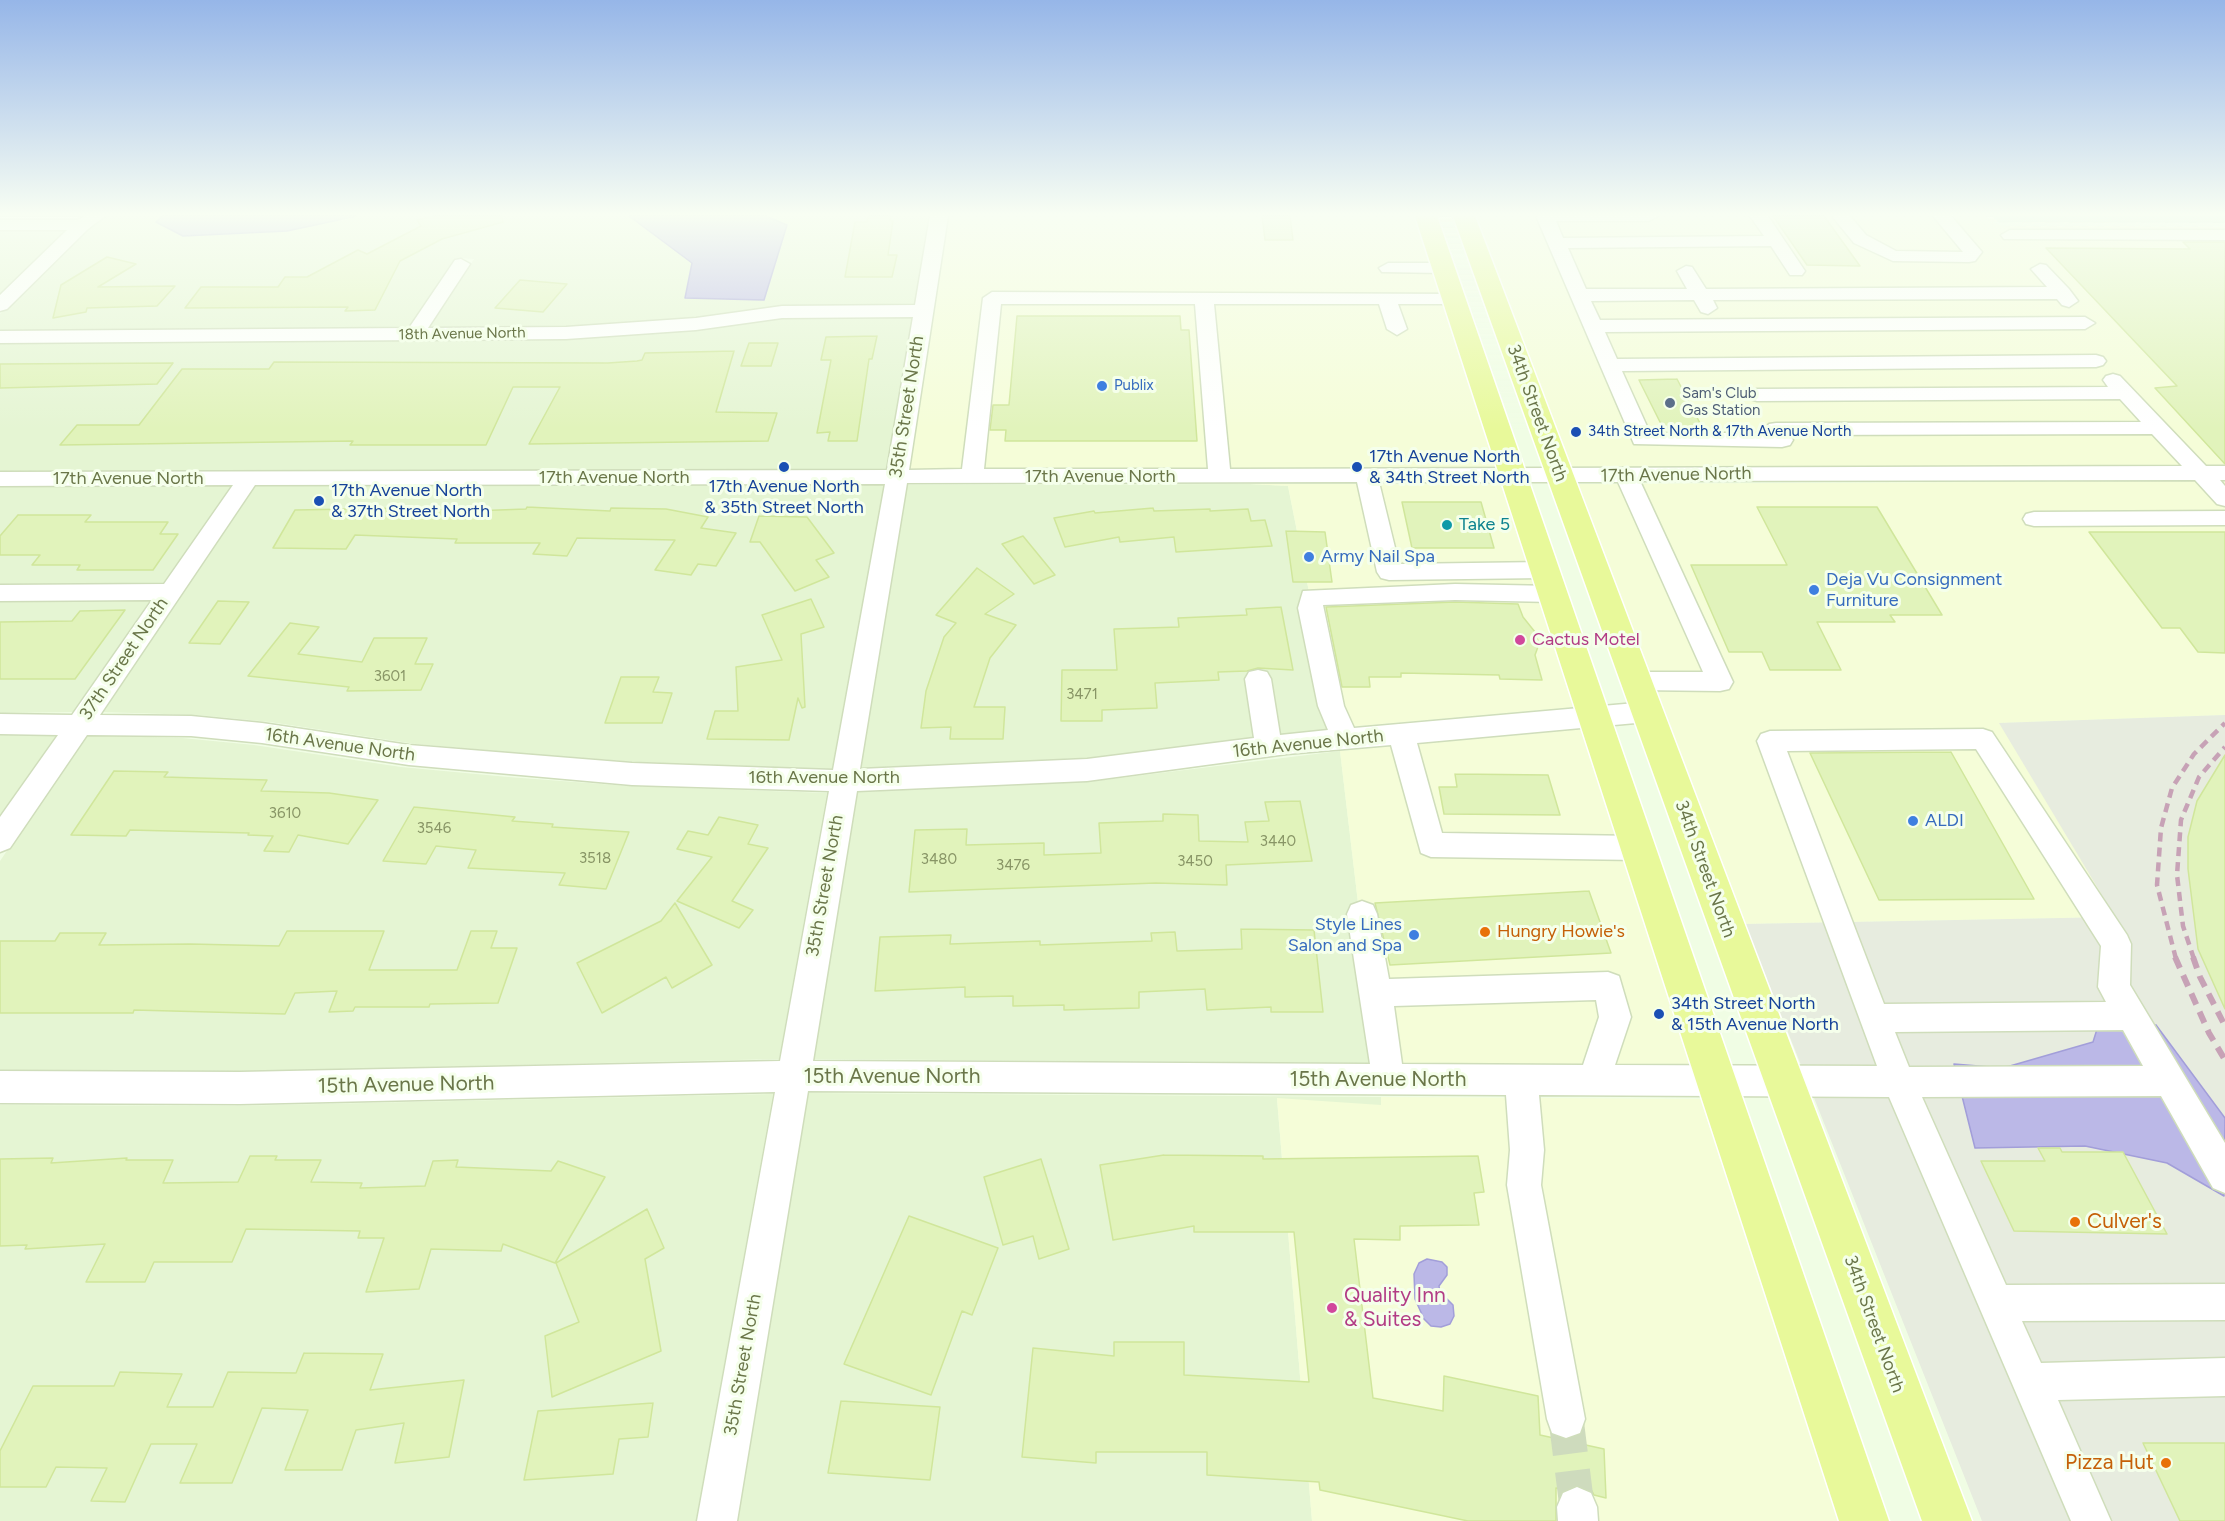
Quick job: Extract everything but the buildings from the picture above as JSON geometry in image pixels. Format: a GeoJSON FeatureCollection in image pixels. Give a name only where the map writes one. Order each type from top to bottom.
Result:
{"type":"FeatureCollection","features":[{"type":"Feature","properties":{"kind":"highway"},"geometry":{"type":"LineString","coordinates":[[1449,287],[1864,1521]]}},
{"type":"Feature","properties":{"kind":"highway","name":"34th Street North"},"geometry":{"type":"LineString","coordinates":[[1490,287],[1947,1521]]}},
{"type":"Feature","properties":{"kind":"street"},"geometry":{"type":"LineString","coordinates":[[0,305],[19,287]]}},
{"type":"Feature","properties":{"kind":"street"},"geometry":{"type":"LineString","coordinates":[[414,335],[446,287]]}},
{"type":"Feature","properties":{"kind":"street","name":"35th Street North"},"geometry":{"type":"LineString","coordinates":[[717,1521],[897,477],[926,287]]}},
{"type":"Feature","properties":{"kind":"street"},"geometry":{"type":"LineString","coordinates":[[1576,287],[1642,439],[1779,434],[2158,428]]}},
{"type":"Feature","properties":{"kind":"street"},"geometry":{"type":"LineString","coordinates":[[1696,287],[1801,474]]}},
{"type":"Feature","properties":{"kind":"street"},"geometry":{"type":"LineString","coordinates":[[2056,287],[2083,316],[2096,361],[2225,499]]}},
{"type":"Feature","properties":{"kind":"street"},"geometry":{"type":"LineString","coordinates":[[1580,295],[2062,293]]}},
{"type":"Feature","properties":{"kind":"street"},"geometry":{"type":"LineString","coordinates":[[972,477],[992,298],[1453,298]]}},
{"type":"Feature","properties":{"kind":"street"},"geometry":{"type":"LineString","coordinates":[[1204,298],[1220,477]]}},
{"type":"Feature","properties":{"kind":"street"},"geometry":{"type":"LineString","coordinates":[[1387,298],[1397,329]]}},
{"type":"Feature","properties":{"kind":"street","name":"18th Avenue North"},"geometry":{"type":"LineString","coordinates":[[0,337],[566,333],[696,324],[782,312],[922,311]]}},
{"type":"Feature","properties":{"kind":"street"},"geometry":{"type":"LineString","coordinates":[[1593,326],[2085,323]]}},
{"type":"Feature","properties":{"kind":"street"},"geometry":{"type":"LineString","coordinates":[[1610,364],[2096,361]]}},
{"type":"Feature","properties":{"kind":"street"},"geometry":{"type":"LineString","coordinates":[[1757,395],[2126,393]]}},
{"type":"Feature","properties":{"kind":"street","name":"17th Avenue North"},"geometry":{"type":"LineString","coordinates":[[0,479],[1513,477],[2225,473]]}},
{"type":"Feature","properties":{"kind":"street"},"geometry":{"type":"LineString","coordinates":[[1367,476],[1389,572],[1548,582]]}},
{"type":"Feature","properties":{"kind":"street"},"geometry":{"type":"LineString","coordinates":[[1626,476],[1720,682],[1636,681]]}},
{"type":"Feature","properties":{"kind":"street","name":"37th Street North"},"geometry":{"type":"LineString","coordinates":[[0,840],[249,478]]}},
{"type":"Feature","properties":{"kind":"street"},"geometry":{"type":"LineString","coordinates":[[2034,519],[2225,518]]}},
{"type":"Feature","properties":{"kind":"street"},"geometry":{"type":"LineString","coordinates":[[1345,739],[1331,706],[1310,608],[1312,597],[1455,592],[1548,582]]}},
{"type":"Feature","properties":{"kind":"street"},"geometry":{"type":"LineString","coordinates":[[0,593],[170,592]]}},
{"type":"Feature","properties":{"kind":"street"},"geometry":{"type":"LineString","coordinates":[[1258,679],[1269,747]]}},
{"type":"Feature","properties":{"kind":"street","name":"16th Avenue North"},"geometry":{"type":"LineString","coordinates":[[0,724],[80,723],[238,731],[409,755],[526,766],[632,774],[843,781],[1087,770],[1345,739],[1647,712]]}},
{"type":"Feature","properties":{"kind":"street"},"geometry":{"type":"LineString","coordinates":[[1401,734],[1431,845],[1638,848]]}},
{"type":"Feature","properties":{"kind":"street"},"geometry":{"type":"LineString","coordinates":[[2091,1521],[1899,1082],[1770,741],[1983,739],[2116,944],[2114,987],[2225,1176]]}},
{"type":"Feature","properties":{"kind":"street"},"geometry":{"type":"LineString","coordinates":[[1362,914],[1388,1080]]}},
{"type":"Feature","properties":{"kind":"street"},"geometry":{"type":"LineString","coordinates":[[1376,993],[1608,986],[1615,1017],[1594,1082]]}},
{"type":"Feature","properties":{"kind":"street"},"geometry":{"type":"LineString","coordinates":[[1874,1018],[2132,1016]]}},
{"type":"Feature","properties":{"kind":"street","name":"15th Avenue North"},"geometry":{"type":"LineString","coordinates":[[0,1087],[240,1088],[792,1076],[1594,1082],[2170,1082]]}},
{"type":"Feature","properties":{"kind":"street"},"geometry":{"type":"LineString","coordinates":[[1521,1081],[1527,1150],[1524,1185],[1566,1419]]}},
{"type":"Feature","properties":{"kind":"street"},"geometry":{"type":"LineString","coordinates":[[1995,1303],[2225,1302]]}},
{"type":"Feature","properties":{"kind":"street"},"geometry":{"type":"LineString","coordinates":[[2031,1382],[2225,1377]]}},
{"type":"Feature","properties":{"kind":"shaded area"},"geometry":{"type":"Polygon","coordinates":[[[0,287],[9,287],[0,296],[0,287]]]}},
{"type":"Feature","properties":{"kind":"shaded area"},"geometry":{"type":"Polygon","coordinates":[[[28,287],[436,287],[408,329],[0,331],[0,314],[28,287]]]}},
{"type":"Feature","properties":{"kind":"shaded area"},"geometry":{"type":"Polygon","coordinates":[[[456,287],[688,287],[685,298],[763,300],[767,287],[917,287],[914,306],[784,306],[696,318],[568,327],[428,329],[456,287]]]}},
{"type":"Feature","properties":{"kind":"shaded area"},"geometry":{"type":"Polygon","coordinates":[[[937,287],[1440,287],[1499,469],[909,470],[937,287]]]}},
{"type":"Feature","properties":{"kind":"shaded area"},"geometry":{"type":"Polygon","coordinates":[[[1501,287],[2225,287],[2225,715],[2000,723],[2116,917],[1745,924],[1575,484],[2218,481],[2205,466],[1569,469],[1501,287]]]}},
{"type":"Feature","properties":{"kind":"shaded area"},"geometry":{"type":"Polygon","coordinates":[[[912,317],[887,470],[0,471],[0,343],[563,339],[694,330],[781,318],[912,317]]]}},
{"type":"Feature","properties":{"kind":"shaded area"},"geometry":{"type":"Polygon","coordinates":[[[1250,484],[1288,486],[1336,728],[1086,758],[859,768],[906,485],[1250,484]]]}},
{"type":"Feature","properties":{"kind":"shaded area"},"geometry":{"type":"Polygon","coordinates":[[[1250,484],[1505,484],[1576,707],[1336,728],[1288,486],[1250,484]]]}},
{"type":"Feature","properties":{"kind":"shaded area"},"geometry":{"type":"Polygon","coordinates":[[[884,485],[832,769],[636,762],[520,753],[416,744],[270,722],[198,715],[101,712],[254,486],[884,485]]]}},
{"type":"Feature","properties":{"kind":"shaded area"},"geometry":{"type":"Polygon","coordinates":[[[232,486],[75,712],[0,713],[0,487],[232,486]]]}},
{"type":"Feature","properties":{"kind":"shaded area"},"geometry":{"type":"Polygon","coordinates":[[[2225,715],[2225,1118],[2156,1025],[2003,1068],[1955,1064],[1975,1148],[2085,1146],[2167,1163],[2225,1195],[2225,1521],[1982,1521],[1745,924],[2115,917],[1999,723],[2225,715]]]}},
{"type":"Feature","properties":{"kind":"shaded area"},"geometry":{"type":"Polygon","coordinates":[[[1583,729],[1691,1065],[1377,1063],[1340,751],[1583,729]]]}},
{"type":"Feature","properties":{"kind":"shaded area"},"geometry":{"type":"Polygon","coordinates":[[[60,734],[0,820],[0,735],[60,734]]]}},
{"type":"Feature","properties":{"kind":"shaded area"},"geometry":{"type":"Polygon","coordinates":[[[86,735],[182,738],[254,745],[401,767],[508,777],[628,786],[827,793],[779,1059],[248,1071],[0,1070],[0,861],[86,735]]]}},
{"type":"Feature","properties":{"kind":"shaded area"},"geometry":{"type":"Polygon","coordinates":[[[1340,751],[1377,1063],[812,1059],[855,792],[1087,782],[1340,751]]]}},
{"type":"Feature","properties":{"kind":"shaded area"},"geometry":{"type":"Polygon","coordinates":[[[806,1093],[1381,1097],[1382,1106],[1277,1099],[1312,1521],[737,1521],[806,1093]]]}},
{"type":"Feature","properties":{"kind":"shaded area"},"geometry":{"type":"Polygon","coordinates":[[[773,1094],[696,1521],[0,1521],[0,1105],[232,1106],[773,1094]]]}},
{"type":"Feature","properties":{"kind":"shaded area"},"geometry":{"type":"Polygon","coordinates":[[[1381,1097],[1703,1099],[1838,1521],[1312,1521],[1277,1098],[1381,1105],[1381,1097]]]}},
{"type":"Feature","properties":{"kind":"water"},"geometry":{"type":"Polygon","coordinates":[[[687,287],[768,287],[764,300],[685,298],[687,287]]]}},
{"type":"Feature","properties":{"kind":"water"},"geometry":{"type":"Polygon","coordinates":[[[2156,1025],[2225,1118],[2224,1196],[2167,1163],[2085,1146],[1975,1148],[1954,1064],[2003,1068],[2093,1042],[2098,1026],[2156,1025]]]}},
{"type":"Feature","properties":{"kind":"water"},"geometry":{"type":"Polygon","coordinates":[[[1427,1259],[1442,1262],[1447,1267],[1447,1275],[1439,1286],[1440,1292],[1453,1305],[1454,1316],[1450,1324],[1441,1327],[1431,1326],[1424,1319],[1415,1299],[1414,1274],[1419,1263],[1427,1259]]]}},
{"type":"Feature","properties":{"kind":"tunnel"},"geometry":{"type":"LineString","coordinates":[[1566,1419],[1577,1507]]}},
{"type":"Feature","properties":{"kind":"railway"},"geometry":{"type":"LineString","coordinates":[[2176,959],[2157,885],[2161,828],[2172,788],[2194,754],[2225,723]]}},
{"type":"Feature","properties":{"kind":"railway"},"geometry":{"type":"LineString","coordinates":[[2194,959],[2183,926],[2177,875],[2181,820],[2199,777],[2225,747]]}},
{"type":"Feature","properties":{"kind":"railway"},"geometry":{"type":"LineString","coordinates":[[2175,957],[2209,1033],[2225,1060]]}},
{"type":"Feature","properties":{"kind":"railway"},"geometry":{"type":"LineString","coordinates":[[2193,957],[2200,977],[2225,1026]]}},
{"type":"Feature","properties":{"kind":"place","name":"Publix"},"geometry":{"type":"Point","coordinates":[1102,386]}},
{"type":"Feature","properties":{"kind":"place","name":"Sam's Club Gas Station"},"geometry":{"type":"Point","coordinates":[1670,403]}},
{"type":"Feature","properties":{"kind":"place","name":"34th Street North & 17th Avenue North"},"geometry":{"type":"Point","coordinates":[1576,432]}},
{"type":"Feature","properties":{"kind":"place","name":"17th Avenue North & 35th Street North"},"geometry":{"type":"Point","coordinates":[784,467]}},
{"type":"Feature","properties":{"kind":"place","name":"17th Avenue North & 34th Street North"},"geometry":{"type":"Point","coordinates":[1357,467]}},
{"type":"Feature","properties":{"kind":"place","name":"17th Avenue North & 37th Street North"},"geometry":{"type":"Point","coordinates":[319,501]}},
{"type":"Feature","properties":{"kind":"place","name":"Take 5"},"geometry":{"type":"Point","coordinates":[1447,525]}},
{"type":"Feature","properties":{"kind":"place","name":"Army Nail Spa"},"geometry":{"type":"Point","coordinates":[1309,557]}},
{"type":"Feature","properties":{"kind":"place","name":"Deja Vu Consignment Furniture"},"geometry":{"type":"Point","coordinates":[1814,590]}},
{"type":"Feature","properties":{"kind":"place","name":"Cactus Motel"},"geometry":{"type":"Point","coordinates":[1520,640]}},
{"type":"Feature","properties":{"kind":"place","name":"ALDI"},"geometry":{"type":"Point","coordinates":[1913,821]}},
{"type":"Feature","properties":{"kind":"place","name":"Hungry Howie's"},"geometry":{"type":"Point","coordinates":[1485,932]}},
{"type":"Feature","properties":{"kind":"place","name":"Style Lines Salon and Spa"},"geometry":{"type":"Point","coordinates":[1414,935]}},
{"type":"Feature","properties":{"kind":"place","name":"34th Street North & 15th Avenue North"},"geometry":{"type":"Point","coordinates":[1659,1014]}},
{"type":"Feature","properties":{"kind":"place","name":"Culver's"},"geometry":{"type":"Point","coordinates":[2075,1222]}},
{"type":"Feature","properties":{"kind":"place","name":"Quality Inn & Suites"},"geometry":{"type":"Point","coordinates":[1332,1308]}},
{"type":"Feature","properties":{"kind":"place","name":"Pizza Hut"},"geometry":{"type":"Point","coordinates":[2166,1463]}}]}
